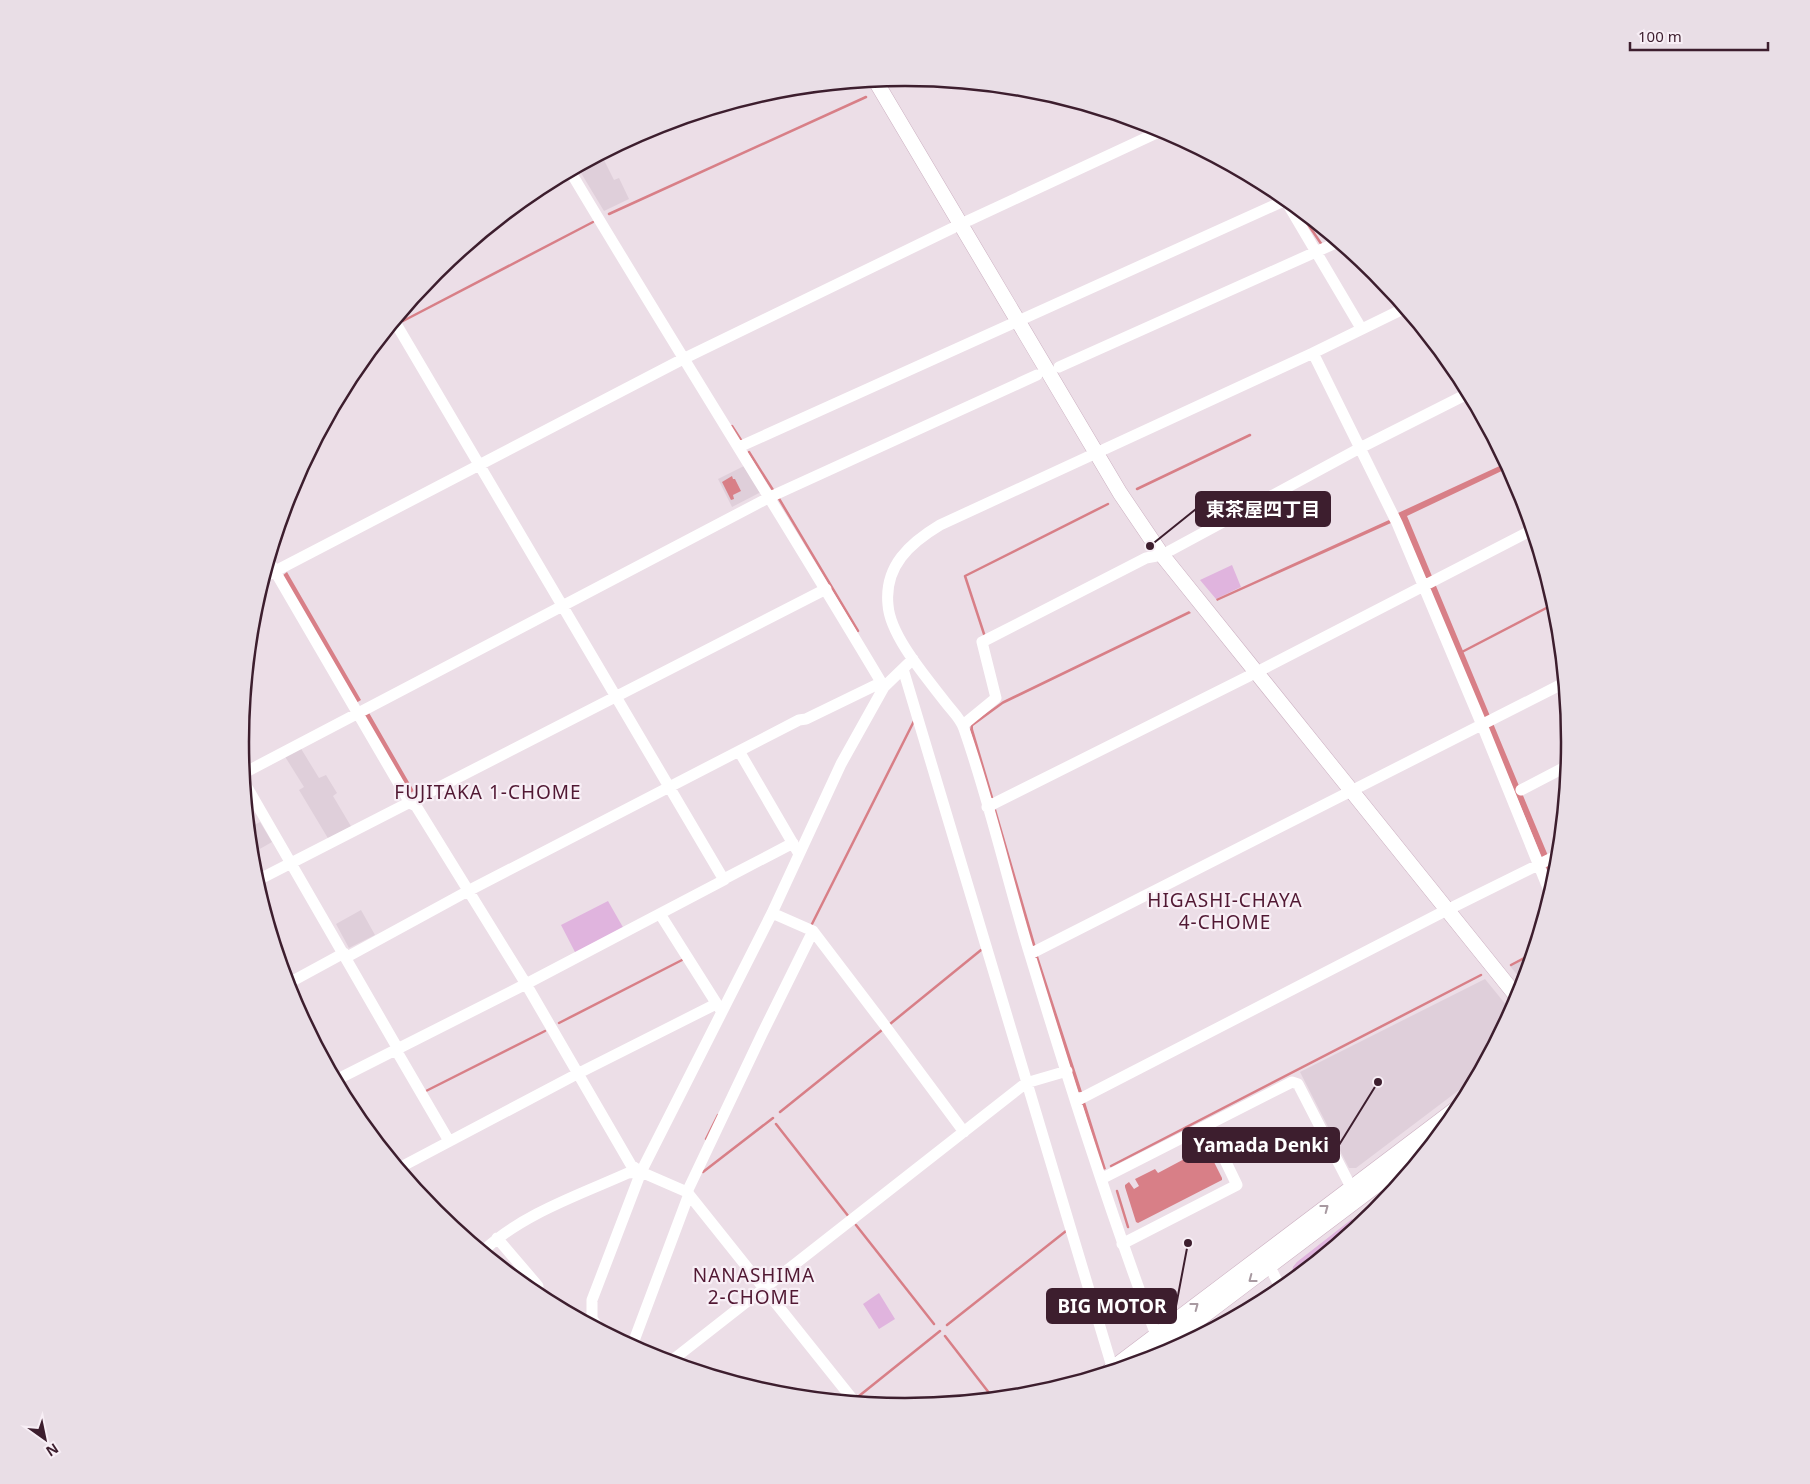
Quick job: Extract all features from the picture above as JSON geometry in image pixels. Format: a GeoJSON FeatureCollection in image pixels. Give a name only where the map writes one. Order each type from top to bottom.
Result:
{"type":"FeatureCollection","features":[{"type":"Feature","properties":{"kind":"street"},"geometry":{"type":"LineString","coordinates":[[879,87],[1120,493],[1162,555],[1512,990]]}},
{"type":"Feature","properties":{"kind":"street"},"geometry":{"type":"LineString","coordinates":[[274,566],[480,465],[683,359],[961,224],[1153,135]]}},
{"type":"Feature","properties":{"kind":"street"},"geometry":{"type":"LineString","coordinates":[[573,176],[683,359],[770,496],[884,687]]}},
{"type":"Feature","properties":{"kind":"street"},"geometry":{"type":"LineString","coordinates":[[739,447],[1018,322],[1277,203]]}},
{"type":"Feature","properties":{"kind":"street"},"geometry":{"type":"LineString","coordinates":[[1294,215],[1361,328]]}},
{"type":"Feature","properties":{"kind":"street"},"geometry":{"type":"LineString","coordinates":[[1059,367],[1332,245]]}},
{"type":"Feature","properties":{"kind":"street"},"geometry":{"type":"LineString","coordinates":[[1160,1346],[1122,1244],[1076,1101],[1030,954],[963,725],[913,659],[891,621],[888,589],[897,562],[908,547],[921,536],[940,525],[1313,353],[1399,311]]}},
{"type":"Feature","properties":{"kind":"street"},"geometry":{"type":"LineString","coordinates":[[397,328],[724,879]]}},
{"type":"Feature","properties":{"kind":"street"},"geometry":{"type":"LineString","coordinates":[[1076,1101],[1548,860],[1486,722],[1428,583],[1313,353]]}},
{"type":"Feature","properties":{"kind":"street"},"geometry":{"type":"LineString","coordinates":[[250,770],[770,496],[1037,375]]}},
{"type":"Feature","properties":{"kind":"street"},"geometry":{"type":"LineString","coordinates":[[963,725],[996,698],[982,642],[1146,558],[1162,555],[1360,448],[1462,397]]}},
{"type":"Feature","properties":{"kind":"street"},"geometry":{"type":"LineString","coordinates":[[988,807],[1257,672],[1527,533]]}},
{"type":"Feature","properties":{"kind":"street"},"geometry":{"type":"LineString","coordinates":[[273,569],[410,803],[416,806],[526,984],[631,1165],[641,1172],[688,1193],[846,1394]]}},
{"type":"Feature","properties":{"kind":"street"},"geometry":{"type":"LineString","coordinates":[[264,877],[826,589]]}},
{"type":"Feature","properties":{"kind":"street"},"geometry":{"type":"LineString","coordinates":[[592,1318],[592,1300],[641,1172],[720,1008],[772,913],[841,764],[884,687],[913,659]]}},
{"type":"Feature","properties":{"kind":"street"},"geometry":{"type":"LineString","coordinates":[[903,669],[1109,1365]]}},
{"type":"Feature","properties":{"kind":"street"},"geometry":{"type":"LineString","coordinates":[[294,980],[799,720],[806,719],[876,685],[884,687]]}},
{"type":"Feature","properties":{"kind":"street"},"geometry":{"type":"LineString","coordinates":[[1030,954],[1558,686]]}},
{"type":"Feature","properties":{"kind":"street"},"geometry":{"type":"LineString","coordinates":[[739,751],[799,854]]}},
{"type":"Feature","properties":{"kind":"street"},"geometry":{"type":"LineString","coordinates":[[1521,790],[1560,770]]}},
{"type":"Feature","properties":{"kind":"street"},"geometry":{"type":"LineString","coordinates":[[252,795],[346,955],[449,1141]]}},
{"type":"Feature","properties":{"kind":"street"},"geometry":{"type":"LineString","coordinates":[[342,1077],[526,984],[793,843]]}},
{"type":"Feature","properties":{"kind":"street"},"geometry":{"type":"LineString","coordinates":[[772,913],[813,931],[964,1132]]}},
{"type":"Feature","properties":{"kind":"street"},"geometry":{"type":"LineString","coordinates":[[660,914],[720,1008]]}},
{"type":"Feature","properties":{"kind":"street"},"geometry":{"type":"LineString","coordinates":[[635,1339],[688,1193],[762,1034],[813,931]]}},
{"type":"Feature","properties":{"kind":"street"},"geometry":{"type":"LineString","coordinates":[[405,1165],[577,1074],[720,1008]]}},
{"type":"Feature","properties":{"kind":"street"},"geometry":{"type":"LineString","coordinates":[[677,1357],[1026,1083],[1067,1071]]}},
{"type":"Feature","properties":{"kind":"street"},"geometry":{"type":"LineString","coordinates":[[1101,1179],[1292,1082],[1298,1084],[1352,1189]]}},
{"type":"Feature","properties":{"kind":"street"},"geometry":{"type":"LineString","coordinates":[[1160,1346],[1352,1189],[1438,1123]]}},
{"type":"Feature","properties":{"kind":"street"},"geometry":{"type":"LineString","coordinates":[[1122,1244],[1237,1185],[1208,1125]]}},
{"type":"Feature","properties":{"kind":"street"},"geometry":{"type":"LineString","coordinates":[[1160,1346],[1409,1161]]}},
{"type":"Feature","properties":{"kind":"street"},"geometry":{"type":"LineString","coordinates":[[487,1247],[497,1238],[528,1218],[628,1173],[641,1172]]}},
{"type":"Feature","properties":{"kind":"street"},"geometry":{"type":"LineString","coordinates":[[497,1238],[535,1283]]}},
{"type":"Feature","properties":{"kind":"street"},"geometry":{"type":"LineString","coordinates":[[1269,1266],[1277,1281]]}},
{"type":"Feature","properties":{"kind":"street"},"geometry":{"type":"LineString","coordinates":[[586,1315],[592,1312]]}},
{"type":"Feature","properties":{"kind":"shaded area"},"geometry":{"type":"Polygon","coordinates":[[[604,160],[614,180],[619,178],[629,199],[604,211],[581,172],[604,160]]]}},
{"type":"Feature","properties":{"kind":"shaded area"},"geometry":{"type":"Polygon","coordinates":[[[744,466],[761,492],[732,507],[718,479],[744,466]]]}},
{"type":"Feature","properties":{"kind":"shaded area"},"geometry":{"type":"Polygon","coordinates":[[[1499,466],[1502,471],[1407,516],[1550,860],[1548,871],[1398,513],[1499,466]]]}},
{"type":"Feature","properties":{"kind":"shaded area"},"geometry":{"type":"Polygon","coordinates":[[[732,476],[741,491],[733,495],[734,499],[731,500],[722,482],[732,476]]]}},
{"type":"Feature","properties":{"kind":"shaded area"},"geometry":{"type":"Polygon","coordinates":[[[1389,520],[1391,523],[1217,601],[1216,599],[1389,520]]]}},
{"type":"Feature","properties":{"kind":"shaded area"},"geometry":{"type":"Polygon","coordinates":[[[1232,565],[1241,587],[1216,599],[1200,580],[1232,565]]]}},
{"type":"Feature","properties":{"kind":"shaded area"},"geometry":{"type":"Polygon","coordinates":[[[287,572],[361,700],[356,703],[282,576],[287,572]]]}},
{"type":"Feature","properties":{"kind":"shaded area"},"geometry":{"type":"Polygon","coordinates":[[[1189,611],[1191,613],[1003,704],[973,726],[994,800],[991,799],[970,730],[971,724],[1003,701],[1189,611]]]}},
{"type":"Feature","properties":{"kind":"shaded area"},"geometry":{"type":"Polygon","coordinates":[[[368,711],[414,791],[410,793],[363,714],[368,711]]]}},
{"type":"Feature","properties":{"kind":"shaded area"},"geometry":{"type":"Polygon","coordinates":[[[300,747],[319,778],[326,775],[337,793],[333,796],[352,828],[329,840],[299,790],[304,787],[284,755],[300,747]]]}},
{"type":"Feature","properties":{"kind":"shaded area"},"geometry":{"type":"Polygon","coordinates":[[[996,809],[1036,947],[1032,947],[994,811],[996,809]]]}},
{"type":"Feature","properties":{"kind":"shaded area"},"geometry":{"type":"Polygon","coordinates":[[[260,822],[272,842],[259,850],[255,828],[255,825],[260,822]]]}},
{"type":"Feature","properties":{"kind":"shaded area"},"geometry":{"type":"Polygon","coordinates":[[[608,901],[624,929],[576,954],[561,925],[608,901]]]}},
{"type":"Feature","properties":{"kind":"shaded area"},"geometry":{"type":"Polygon","coordinates":[[[361,910],[375,935],[349,948],[336,924],[361,910]]]}},
{"type":"Feature","properties":{"kind":"shaded area"},"geometry":{"type":"Polygon","coordinates":[[[1038,956],[1082,1092],[1078,1092],[1035,957],[1038,956]]]}},
{"type":"Feature","properties":{"kind":"shaded area"},"geometry":{"type":"Polygon","coordinates":[[[1524,960],[1518,975],[1510,966],[1524,960]]]}},
{"type":"Feature","properties":{"kind":"shaded area"},"geometry":{"type":"Polygon","coordinates":[[[1485,979],[1506,1004],[1473,1070],[1461,1088],[1356,1168],[1349,1168],[1300,1072],[1485,979]]]}},
{"type":"Feature","properties":{"kind":"shaded area"},"geometry":{"type":"Polygon","coordinates":[[[1085,1102],[1106,1169],[1103,1170],[1082,1104],[1085,1102]]]}},
{"type":"Feature","properties":{"kind":"shaded area"},"geometry":{"type":"Polygon","coordinates":[[[1207,1148],[1222,1180],[1138,1223],[1136,1222],[1125,1185],[1129,1182],[1134,1189],[1139,1186],[1135,1179],[1155,1169],[1158,1173],[1207,1148]]]}},
{"type":"Feature","properties":{"kind":"shaded area"},"geometry":{"type":"Polygon","coordinates":[[[1364,1211],[1293,1270],[1297,1262],[1364,1211]]]}},
{"type":"Feature","properties":{"kind":"shaded area"},"geometry":{"type":"Polygon","coordinates":[[[1352,1219],[1353,1221],[1337,1235],[1293,1270],[1297,1262],[1352,1219]]]}},
{"type":"Feature","properties":{"kind":"shaded area"},"geometry":{"type":"Polygon","coordinates":[[[879,1293],[895,1319],[879,1329],[863,1304],[879,1293]]]}},
{"type":"Feature","properties":{"kind":"waterway"},"geometry":{"type":"LineString","coordinates":[[609,214],[866,97]]}},
{"type":"Feature","properties":{"kind":"waterway"},"geometry":{"type":"LineString","coordinates":[[403,321],[593,222]]}},
{"type":"Feature","properties":{"kind":"waterway"},"geometry":{"type":"LineString","coordinates":[[1310,226],[1322,245]]}},
{"type":"Feature","properties":{"kind":"waterway"},"geometry":{"type":"LineString","coordinates":[[732,426],[741,440]]}},
{"type":"Feature","properties":{"kind":"waterway"},"geometry":{"type":"LineString","coordinates":[[1137,489],[1250,435]]}},
{"type":"Feature","properties":{"kind":"waterway"},"geometry":{"type":"LineString","coordinates":[[749,452],[773,490]]}},
{"type":"Feature","properties":{"kind":"waterway"},"geometry":{"type":"LineString","coordinates":[[778,497],[858,631]]}},
{"type":"Feature","properties":{"kind":"waterway"},"geometry":{"type":"LineString","coordinates":[[985,637],[965,576],[1108,504]]}},
{"type":"Feature","properties":{"kind":"waterway"},"geometry":{"type":"LineString","coordinates":[[1460,653],[1547,608]]}},
{"type":"Feature","properties":{"kind":"waterway"},"geometry":{"type":"LineString","coordinates":[[812,924],[914,721]]}},
{"type":"Feature","properties":{"kind":"waterway"},"geometry":{"type":"LineString","coordinates":[[890,1024],[981,950]]}},
{"type":"Feature","properties":{"kind":"waterway"},"geometry":{"type":"LineString","coordinates":[[1511,965],[1524,958]]}},
{"type":"Feature","properties":{"kind":"waterway"},"geometry":{"type":"LineString","coordinates":[[559,1023],[684,959]]}},
{"type":"Feature","properties":{"kind":"waterway"},"geometry":{"type":"LineString","coordinates":[[1111,1166],[1481,975]]}},
{"type":"Feature","properties":{"kind":"waterway"},"geometry":{"type":"LineString","coordinates":[[780,1112],[882,1030]]}},
{"type":"Feature","properties":{"kind":"waterway"},"geometry":{"type":"LineString","coordinates":[[424,1092],[545,1031]]}},
{"type":"Feature","properties":{"kind":"waterway"},"geometry":{"type":"LineString","coordinates":[[706,1139],[718,1115]]}},
{"type":"Feature","properties":{"kind":"waterway"},"geometry":{"type":"LineString","coordinates":[[703,1172],[773,1118]]}},
{"type":"Feature","properties":{"kind":"waterway"},"geometry":{"type":"LineString","coordinates":[[776,1124],[849,1217]]}},
{"type":"Feature","properties":{"kind":"waterway"},"geometry":{"type":"LineString","coordinates":[[1117,1191],[1128,1227]]}},
{"type":"Feature","properties":{"kind":"waterway"},"geometry":{"type":"LineString","coordinates":[[856,1225],[934,1324]]}},
{"type":"Feature","properties":{"kind":"waterway"},"geometry":{"type":"LineString","coordinates":[[947,1325],[1066,1231]]}},
{"type":"Feature","properties":{"kind":"waterway"},"geometry":{"type":"LineString","coordinates":[[859,1396],[940,1331]]}},
{"type":"Feature","properties":{"kind":"waterway"},"geometry":{"type":"LineString","coordinates":[[945,1336],[989,1392]]}},
{"type":"Feature","properties":{"kind":"place","name":"東茶屋四丁目"},"geometry":{"type":"Point","coordinates":[1150,546]}},
{"type":"Feature","properties":{"kind":"place","name":"Yamada Denki"},"geometry":{"type":"Point","coordinates":[1378,1082]}},
{"type":"Feature","properties":{"kind":"place","name":"BIG MOTOR"},"geometry":{"type":"Point","coordinates":[1188,1243]}},
{"type":"Feature","properties":{"kind":"district","name":"FUJITAKA 1-CHOME"},"geometry":{"type":"Point","coordinates":[488,792]}},
{"type":"Feature","properties":{"kind":"district","name":"HIGASHI-CHAYA 4-CHOME"},"geometry":{"type":"Point","coordinates":[1225,911]}},
{"type":"Feature","properties":{"kind":"district","name":"NANASHIMA 2-CHOME"},"geometry":{"type":"Point","coordinates":[754,1286]}}]}
